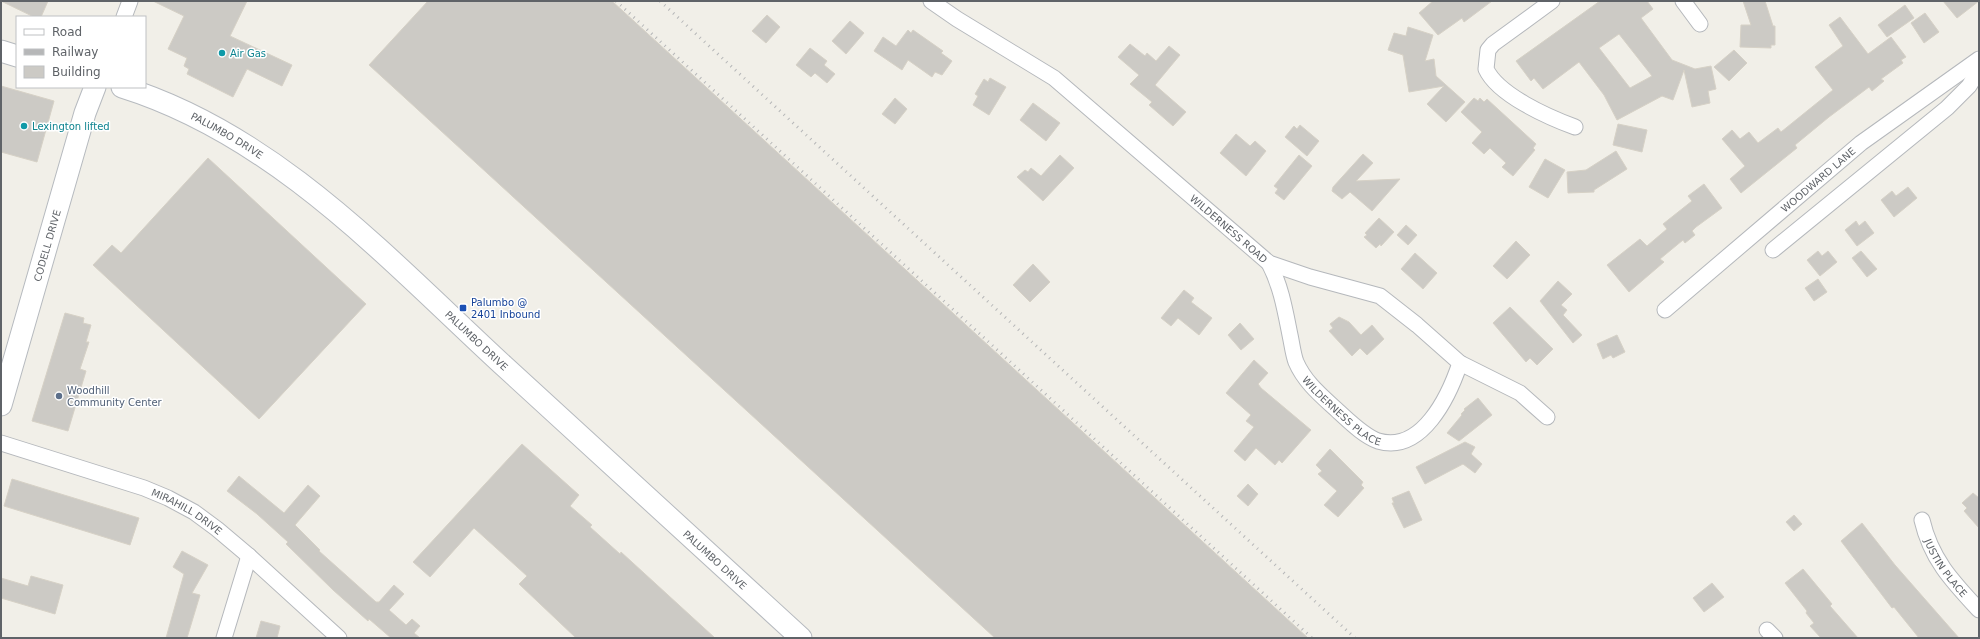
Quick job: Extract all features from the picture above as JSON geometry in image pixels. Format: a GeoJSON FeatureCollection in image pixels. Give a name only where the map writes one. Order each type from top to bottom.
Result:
{"type":"FeatureCollection","features":[{"type":"Feature","properties":{"kind":"street"},"geometry":{"type":"LineString","coordinates":[[124,16],[130,1]]}},
{"type":"Feature","properties":{"kind":"street","name":"WILDERNESS ROAD"},"geometry":{"type":"LineString","coordinates":[[931,1],[957,19],[1054,78],[1269,263],[1310,277],[1380,296],[1417,325],[1460,363],[1520,393],[1547,416]]}},
{"type":"Feature","properties":{"kind":"street"},"geometry":{"type":"LineString","coordinates":[[1552,1],[1493,44],[1488,50],[1486,68],[1496,82],[1532,109],[1575,127]]}},
{"type":"Feature","properties":{"kind":"street"},"geometry":{"type":"LineString","coordinates":[[1683,1],[1700,24]]}},
{"type":"Feature","properties":{"kind":"street"},"geometry":{"type":"LineString","coordinates":[[1,51],[16,56]]}},
{"type":"Feature","properties":{"kind":"street","name":"WOODWARD LANE"},"geometry":{"type":"LineString","coordinates":[[1665,310],[1861,143],[1979,59]]}},
{"type":"Feature","properties":{"kind":"street"},"geometry":{"type":"LineString","coordinates":[[1773,250],[1947,108],[1969,86],[1979,70]]}},
{"type":"Feature","properties":{"kind":"street","name":"CODELL DRIVE"},"geometry":{"type":"LineString","coordinates":[[1,405],[85,113],[95,88]]}},
{"type":"Feature","properties":{"kind":"street","name":"PALUMBO DRIVE"},"geometry":{"type":"LineString","coordinates":[[125,88],[157,100],[219,128],[294,177],[383,254],[801,638]]}},
{"type":"Feature","properties":{"kind":"street","name":"WILDERNESS PLACE"},"geometry":{"type":"LineString","coordinates":[[1269,263],[1276,277],[1282,295],[1296,362],[1304,376],[1314,389],[1347,419],[1376,440],[1388,443],[1402,440],[1416,434],[1427,425],[1447,396],[1460,363]]}},
{"type":"Feature","properties":{"kind":"street","name":"MIRAHILL DRIVE"},"geometry":{"type":"LineString","coordinates":[[1,443],[144,488],[168,498],[217,529],[339,638]]}},
{"type":"Feature","properties":{"kind":"street","name":"JUSTIN PLACE"},"geometry":{"type":"LineString","coordinates":[[1922,520],[1925,535],[1933,553],[1948,577],[1979,610]]}},
{"type":"Feature","properties":{"kind":"street"},"geometry":{"type":"LineString","coordinates":[[224,638],[249,556]]}},
{"type":"Feature","properties":{"kind":"building"},"geometry":{"type":"Polygon","coordinates":[[[1,1],[48,1],[41,16],[32,16],[1,1]]]}},
{"type":"Feature","properties":{"kind":"building","name":"Air Gas"},"geometry":{"type":"Polygon","coordinates":[[[153,1],[247,1],[230,36],[292,65],[282,86],[247,69],[233,97],[187,74],[189,69],[184,66],[187,58],[168,49],[184,16],[153,1]]]}},
{"type":"Feature","properties":{"kind":"building"},"geometry":{"type":"Polygon","coordinates":[[[428,1],[612,1],[1308,638],[995,638],[369,65],[428,1]]]}},
{"type":"Feature","properties":{"kind":"building"},"geometry":{"type":"Polygon","coordinates":[[[1433,1],[1492,1],[1464,22],[1462,18],[1438,35],[1419,13],[1433,1]]]}},
{"type":"Feature","properties":{"kind":"building"},"geometry":{"type":"Polygon","coordinates":[[[1600,1],[1647,1],[1653,9],[1641,18],[1672,60],[1695,69],[1711,66],[1716,89],[1708,91],[1710,103],[1692,107],[1684,70],[1673,100],[1662,96],[1617,120],[1604,95],[1579,62],[1543,89],[1534,78],[1531,81],[1516,61],[1600,1]],[[1619,34],[1599,48],[1630,88],[1652,76],[1619,34]]]}},
{"type":"Feature","properties":{"kind":"building"},"geometry":{"type":"Polygon","coordinates":[[[1743,1],[1765,1],[1773,26],[1775,26],[1775,45],[1771,45],[1771,48],[1740,47],[1741,25],[1751,25],[1743,1]]]}},
{"type":"Feature","properties":{"kind":"building"},"geometry":{"type":"Polygon","coordinates":[[[1943,1],[1979,1],[1957,18],[1943,1]]]}},
{"type":"Feature","properties":{"kind":"building"},"geometry":{"type":"Polygon","coordinates":[[[1905,5],[1914,18],[1887,37],[1878,25],[1905,5]]]}},
{"type":"Feature","properties":{"kind":"building"},"geometry":{"type":"Polygon","coordinates":[[[1925,13],[1939,32],[1924,43],[1911,23],[1925,13]]]}},
{"type":"Feature","properties":{"kind":"building"},"geometry":{"type":"Polygon","coordinates":[[[767,15],[780,27],[766,43],[752,31],[767,15]]]}},
{"type":"Feature","properties":{"kind":"building"},"geometry":{"type":"Polygon","coordinates":[[[1840,17],[1868,54],[1891,37],[1906,57],[1901,60],[1903,63],[1881,79],[1884,81],[1872,91],[1869,87],[1829,117],[1795,145],[1797,148],[1741,193],[1730,179],[1745,166],[1722,139],[1732,130],[1740,139],[1749,132],[1758,143],[1778,128],[1781,132],[1833,90],[1815,67],[1843,46],[1829,25],[1840,17]]]}},
{"type":"Feature","properties":{"kind":"building"},"geometry":{"type":"Polygon","coordinates":[[[850,21],[864,33],[846,54],[832,41],[850,21]]]}},
{"type":"Feature","properties":{"kind":"building"},"geometry":{"type":"Polygon","coordinates":[[[1408,27],[1433,35],[1425,61],[1434,59],[1436,76],[1465,102],[1446,122],[1427,104],[1444,86],[1409,92],[1403,55],[1388,50],[1394,33],[1406,36],[1408,27]]]}},
{"type":"Feature","properties":{"kind":"building"},"geometry":{"type":"Polygon","coordinates":[[[908,30],[911,33],[913,30],[943,51],[941,53],[952,61],[942,75],[935,72],[932,77],[908,60],[902,70],[874,51],[883,37],[896,46],[908,30]]]}},
{"type":"Feature","properties":{"kind":"building"},"geometry":{"type":"Polygon","coordinates":[[[1130,44],[1145,56],[1147,53],[1156,61],[1169,46],[1180,55],[1155,85],[1186,112],[1173,126],[1149,105],[1152,102],[1130,84],[1139,75],[1118,57],[1130,44]]]}},
{"type":"Feature","properties":{"kind":"building"},"geometry":{"type":"Polygon","coordinates":[[[810,48],[827,61],[824,65],[835,74],[827,83],[815,73],[811,77],[796,65],[810,48]]]}},
{"type":"Feature","properties":{"kind":"building"},"geometry":{"type":"Polygon","coordinates":[[[1734,50],[1747,63],[1729,81],[1714,67],[1734,50]]]}},
{"type":"Feature","properties":{"kind":"building"},"geometry":{"type":"Polygon","coordinates":[[[990,78],[1006,87],[989,115],[973,105],[978,96],[975,94],[984,79],[988,82],[990,78]]]}},
{"type":"Feature","properties":{"kind":"building","name":"Lexington lifted"},"geometry":{"type":"Polygon","coordinates":[[[1,86],[54,101],[37,162],[1,152],[1,86]]]}},
{"type":"Feature","properties":{"kind":"building"},"geometry":{"type":"Polygon","coordinates":[[[895,98],[907,109],[895,124],[882,114],[895,98]]]}},
{"type":"Feature","properties":{"kind":"building"},"geometry":{"type":"Polygon","coordinates":[[[1474,98],[1478,101],[1480,98],[1484,102],[1487,99],[1536,144],[1533,148],[1535,150],[1513,176],[1502,167],[1506,163],[1490,148],[1484,154],[1472,143],[1482,132],[1461,112],[1474,98]]]}},
{"type":"Feature","properties":{"kind":"building"},"geometry":{"type":"Polygon","coordinates":[[[1033,103],[1060,123],[1046,141],[1020,120],[1033,103]]]}},
{"type":"Feature","properties":{"kind":"building"},"geometry":{"type":"Polygon","coordinates":[[[1618,124],[1647,130],[1642,152],[1613,145],[1618,124]]]}},
{"type":"Feature","properties":{"kind":"building"},"geometry":{"type":"Polygon","coordinates":[[[1300,125],[1319,141],[1307,156],[1285,137],[1294,126],[1297,129],[1300,125]]]}},
{"type":"Feature","properties":{"kind":"building"},"geometry":{"type":"Polygon","coordinates":[[[1236,134],[1250,146],[1255,141],[1266,151],[1246,176],[1220,153],[1236,134]]]}},
{"type":"Feature","properties":{"kind":"building"},"geometry":{"type":"Polygon","coordinates":[[[1616,151],[1627,169],[1594,190],[1594,192],[1568,193],[1567,172],[1586,170],[1616,151]]]}},
{"type":"Feature","properties":{"kind":"building"},"geometry":{"type":"Polygon","coordinates":[[[1363,154],[1373,163],[1356,181],[1400,179],[1372,211],[1350,192],[1342,199],[1332,191],[1333,187],[1363,154]]]}},
{"type":"Feature","properties":{"kind":"building"},"geometry":{"type":"Polygon","coordinates":[[[1060,155],[1074,168],[1043,201],[1017,177],[1025,170],[1028,172],[1031,168],[1041,176],[1060,155]]]}},
{"type":"Feature","properties":{"kind":"building"},"geometry":{"type":"Polygon","coordinates":[[[1299,155],[1312,166],[1284,200],[1275,193],[1278,189],[1274,186],[1299,155]]]}},
{"type":"Feature","properties":{"kind":"building"},"geometry":{"type":"Polygon","coordinates":[[[208,158],[366,304],[259,419],[93,265],[112,245],[121,253],[208,158]]]}},
{"type":"Feature","properties":{"kind":"building"},"geometry":{"type":"Polygon","coordinates":[[[1545,159],[1565,170],[1548,198],[1529,187],[1545,159]]]}},
{"type":"Feature","properties":{"kind":"building"},"geometry":{"type":"Polygon","coordinates":[[[1704,184],[1722,208],[1692,231],[1695,235],[1685,243],[1683,240],[1660,259],[1664,262],[1629,292],[1607,265],[1640,239],[1647,246],[1667,229],[1663,224],[1692,201],[1688,196],[1704,184]]]}},
{"type":"Feature","properties":{"kind":"building"},"geometry":{"type":"Polygon","coordinates":[[[1908,187],[1917,198],[1894,217],[1881,200],[1892,191],[1896,196],[1908,187]]]}},
{"type":"Feature","properties":{"kind":"building"},"geometry":{"type":"Polygon","coordinates":[[[1379,218],[1394,232],[1381,246],[1380,244],[1376,248],[1364,237],[1367,235],[1365,233],[1379,218]]]}},
{"type":"Feature","properties":{"kind":"building"},"geometry":{"type":"Polygon","coordinates":[[[1856,221],[1859,226],[1865,221],[1874,233],[1857,246],[1845,230],[1856,221]]]}},
{"type":"Feature","properties":{"kind":"building"},"geometry":{"type":"Polygon","coordinates":[[[1406,225],[1417,235],[1408,245],[1397,235],[1406,225]]]}},
{"type":"Feature","properties":{"kind":"building"},"geometry":{"type":"Polygon","coordinates":[[[1516,241],[1530,255],[1507,279],[1493,266],[1516,241]]]}},
{"type":"Feature","properties":{"kind":"building"},"geometry":{"type":"Polygon","coordinates":[[[1818,251],[1822,256],[1828,251],[1837,262],[1820,276],[1807,260],[1818,251]]]}},
{"type":"Feature","properties":{"kind":"building"},"geometry":{"type":"Polygon","coordinates":[[[1861,251],[1877,269],[1867,277],[1852,258],[1861,251]]]}},
{"type":"Feature","properties":{"kind":"building"},"geometry":{"type":"Polygon","coordinates":[[[1415,253],[1437,273],[1423,289],[1401,269],[1415,253]]]}},
{"type":"Feature","properties":{"kind":"building"},"geometry":{"type":"Polygon","coordinates":[[[1033,264],[1050,282],[1030,302],[1013,285],[1033,264]]]}},
{"type":"Feature","properties":{"kind":"building"},"geometry":{"type":"Polygon","coordinates":[[[1818,279],[1827,292],[1814,301],[1805,288],[1818,279]]]}},
{"type":"Feature","properties":{"kind":"building"},"geometry":{"type":"Polygon","coordinates":[[[1558,281],[1572,294],[1561,305],[1567,310],[1563,315],[1582,335],[1573,343],[1540,301],[1558,281]]]}},
{"type":"Feature","properties":{"kind":"building"},"geometry":{"type":"Polygon","coordinates":[[[1184,290],[1194,298],[1191,302],[1212,318],[1199,335],[1178,318],[1171,326],[1161,318],[1184,290]]]}},
{"type":"Feature","properties":{"kind":"building"},"geometry":{"type":"Polygon","coordinates":[[[1510,307],[1553,349],[1537,365],[1530,358],[1526,362],[1493,323],[1510,307]]]}},
{"type":"Feature","properties":{"kind":"building","name":"Woodhill Community Center"},"geometry":{"type":"Polygon","coordinates":[[[65,313],[84,318],[83,323],[91,325],[86,342],[89,342],[80,369],[86,371],[68,431],[32,421],[65,313]]]}},
{"type":"Feature","properties":{"kind":"building"},"geometry":{"type":"Polygon","coordinates":[[[1339,317],[1349,322],[1361,335],[1372,325],[1384,339],[1367,355],[1360,348],[1352,356],[1329,331],[1333,328],[1330,324],[1339,317]]]}},
{"type":"Feature","properties":{"kind":"building"},"geometry":{"type":"Polygon","coordinates":[[[1240,323],[1254,339],[1241,350],[1228,335],[1240,323]]]}},
{"type":"Feature","properties":{"kind":"building"},"geometry":{"type":"Polygon","coordinates":[[[1617,335],[1625,352],[1613,358],[1611,355],[1603,359],[1597,344],[1617,335]]]}},
{"type":"Feature","properties":{"kind":"building"},"geometry":{"type":"Polygon","coordinates":[[[1254,360],[1268,373],[1258,384],[1261,388],[1311,430],[1282,463],[1279,460],[1275,465],[1256,448],[1245,461],[1234,451],[1254,427],[1246,421],[1251,415],[1226,393],[1254,360]]]}},
{"type":"Feature","properties":{"kind":"building"},"geometry":{"type":"Polygon","coordinates":[[[1478,398],[1492,415],[1459,441],[1447,433],[1462,415],[1461,414],[1465,410],[1464,409],[1478,398]]]}},
{"type":"Feature","properties":{"kind":"building"},"geometry":{"type":"Polygon","coordinates":[[[1465,442],[1475,447],[1471,454],[1482,464],[1475,473],[1463,464],[1425,484],[1416,467],[1465,442]]]}},
{"type":"Feature","properties":{"kind":"building"},"geometry":{"type":"Polygon","coordinates":[[[522,444],[579,495],[570,506],[592,525],[590,527],[620,554],[621,552],[715,638],[576,638],[519,584],[527,576],[474,528],[430,577],[413,562],[522,444]]]}},
{"type":"Feature","properties":{"kind":"building"},"geometry":{"type":"Polygon","coordinates":[[[1330,449],[1363,482],[1361,485],[1364,488],[1338,517],[1324,505],[1337,491],[1318,474],[1322,471],[1316,465],[1330,449]]]}},
{"type":"Feature","properties":{"kind":"building"},"geometry":{"type":"Polygon","coordinates":[[[239,476],[284,513],[308,485],[320,496],[295,525],[320,550],[319,551],[376,602],[379,602],[394,585],[404,594],[389,610],[406,625],[412,619],[420,626],[414,633],[420,638],[391,638],[369,619],[368,621],[333,590],[286,544],[288,542],[257,514],[227,491],[239,476]]]}},
{"type":"Feature","properties":{"kind":"building"},"geometry":{"type":"Polygon","coordinates":[[[12,479],[139,518],[130,545],[4,506],[12,479]]]}},
{"type":"Feature","properties":{"kind":"building"},"geometry":{"type":"Polygon","coordinates":[[[1248,484],[1258,494],[1248,506],[1237,496],[1248,484]]]}},
{"type":"Feature","properties":{"kind":"building"},"geometry":{"type":"Polygon","coordinates":[[[1409,491],[1422,520],[1404,528],[1392,503],[1394,503],[1392,498],[1409,491]]]}},
{"type":"Feature","properties":{"kind":"building"},"geometry":{"type":"Polygon","coordinates":[[[1973,493],[1979,498],[1979,528],[1964,511],[1967,508],[1962,503],[1973,493]]]}},
{"type":"Feature","properties":{"kind":"building"},"geometry":{"type":"Polygon","coordinates":[[[1794,515],[1802,524],[1794,531],[1786,522],[1794,515]]]}},
{"type":"Feature","properties":{"kind":"building"},"geometry":{"type":"Polygon","coordinates":[[[1862,523],[1895,565],[1959,638],[1919,638],[1894,607],[1892,608],[1841,541],[1862,523]]]}},
{"type":"Feature","properties":{"kind":"building"},"geometry":{"type":"Polygon","coordinates":[[[182,551],[208,565],[192,593],[200,595],[187,638],[166,638],[184,574],[173,567],[182,551]]]}},
{"type":"Feature","properties":{"kind":"building"},"geometry":{"type":"Polygon","coordinates":[[[1803,569],[1832,604],[1830,606],[1858,638],[1821,638],[1810,626],[1814,623],[1806,613],[1807,611],[1785,583],[1803,569]]]}},
{"type":"Feature","properties":{"kind":"building"},"geometry":{"type":"Polygon","coordinates":[[[31,576],[63,585],[55,614],[1,598],[1,578],[28,586],[31,576]]]}},
{"type":"Feature","properties":{"kind":"building"},"geometry":{"type":"Polygon","coordinates":[[[1712,583],[1724,597],[1704,612],[1693,598],[1712,583]]]}},
{"type":"Feature","properties":{"kind":"building"},"geometry":{"type":"Polygon","coordinates":[[[261,621],[280,626],[277,638],[256,638],[261,621]]]}},
{"type":"Feature","properties":{"kind":"railway"},"geometry":{"type":"LineString","coordinates":[[616,1],[1312,638]]}},
{"type":"Feature","properties":{"kind":"railway"},"geometry":{"type":"LineString","coordinates":[[660,1],[1355,638]]}},
{"type":"Feature","properties":{"kind":"place","name":"Air Gas"},"geometry":{"type":"Point","coordinates":[222,53]}},
{"type":"Feature","properties":{"kind":"place","name":"Lexington lifted"},"geometry":{"type":"Point","coordinates":[24,126]}},
{"type":"Feature","properties":{"kind":"place","name":"Palumbo @ 2401 Inbound"},"geometry":{"type":"Point","coordinates":[463,308]}},
{"type":"Feature","properties":{"kind":"place","name":"Woodhill Community Center"},"geometry":{"type":"Point","coordinates":[59,396]}}]}
